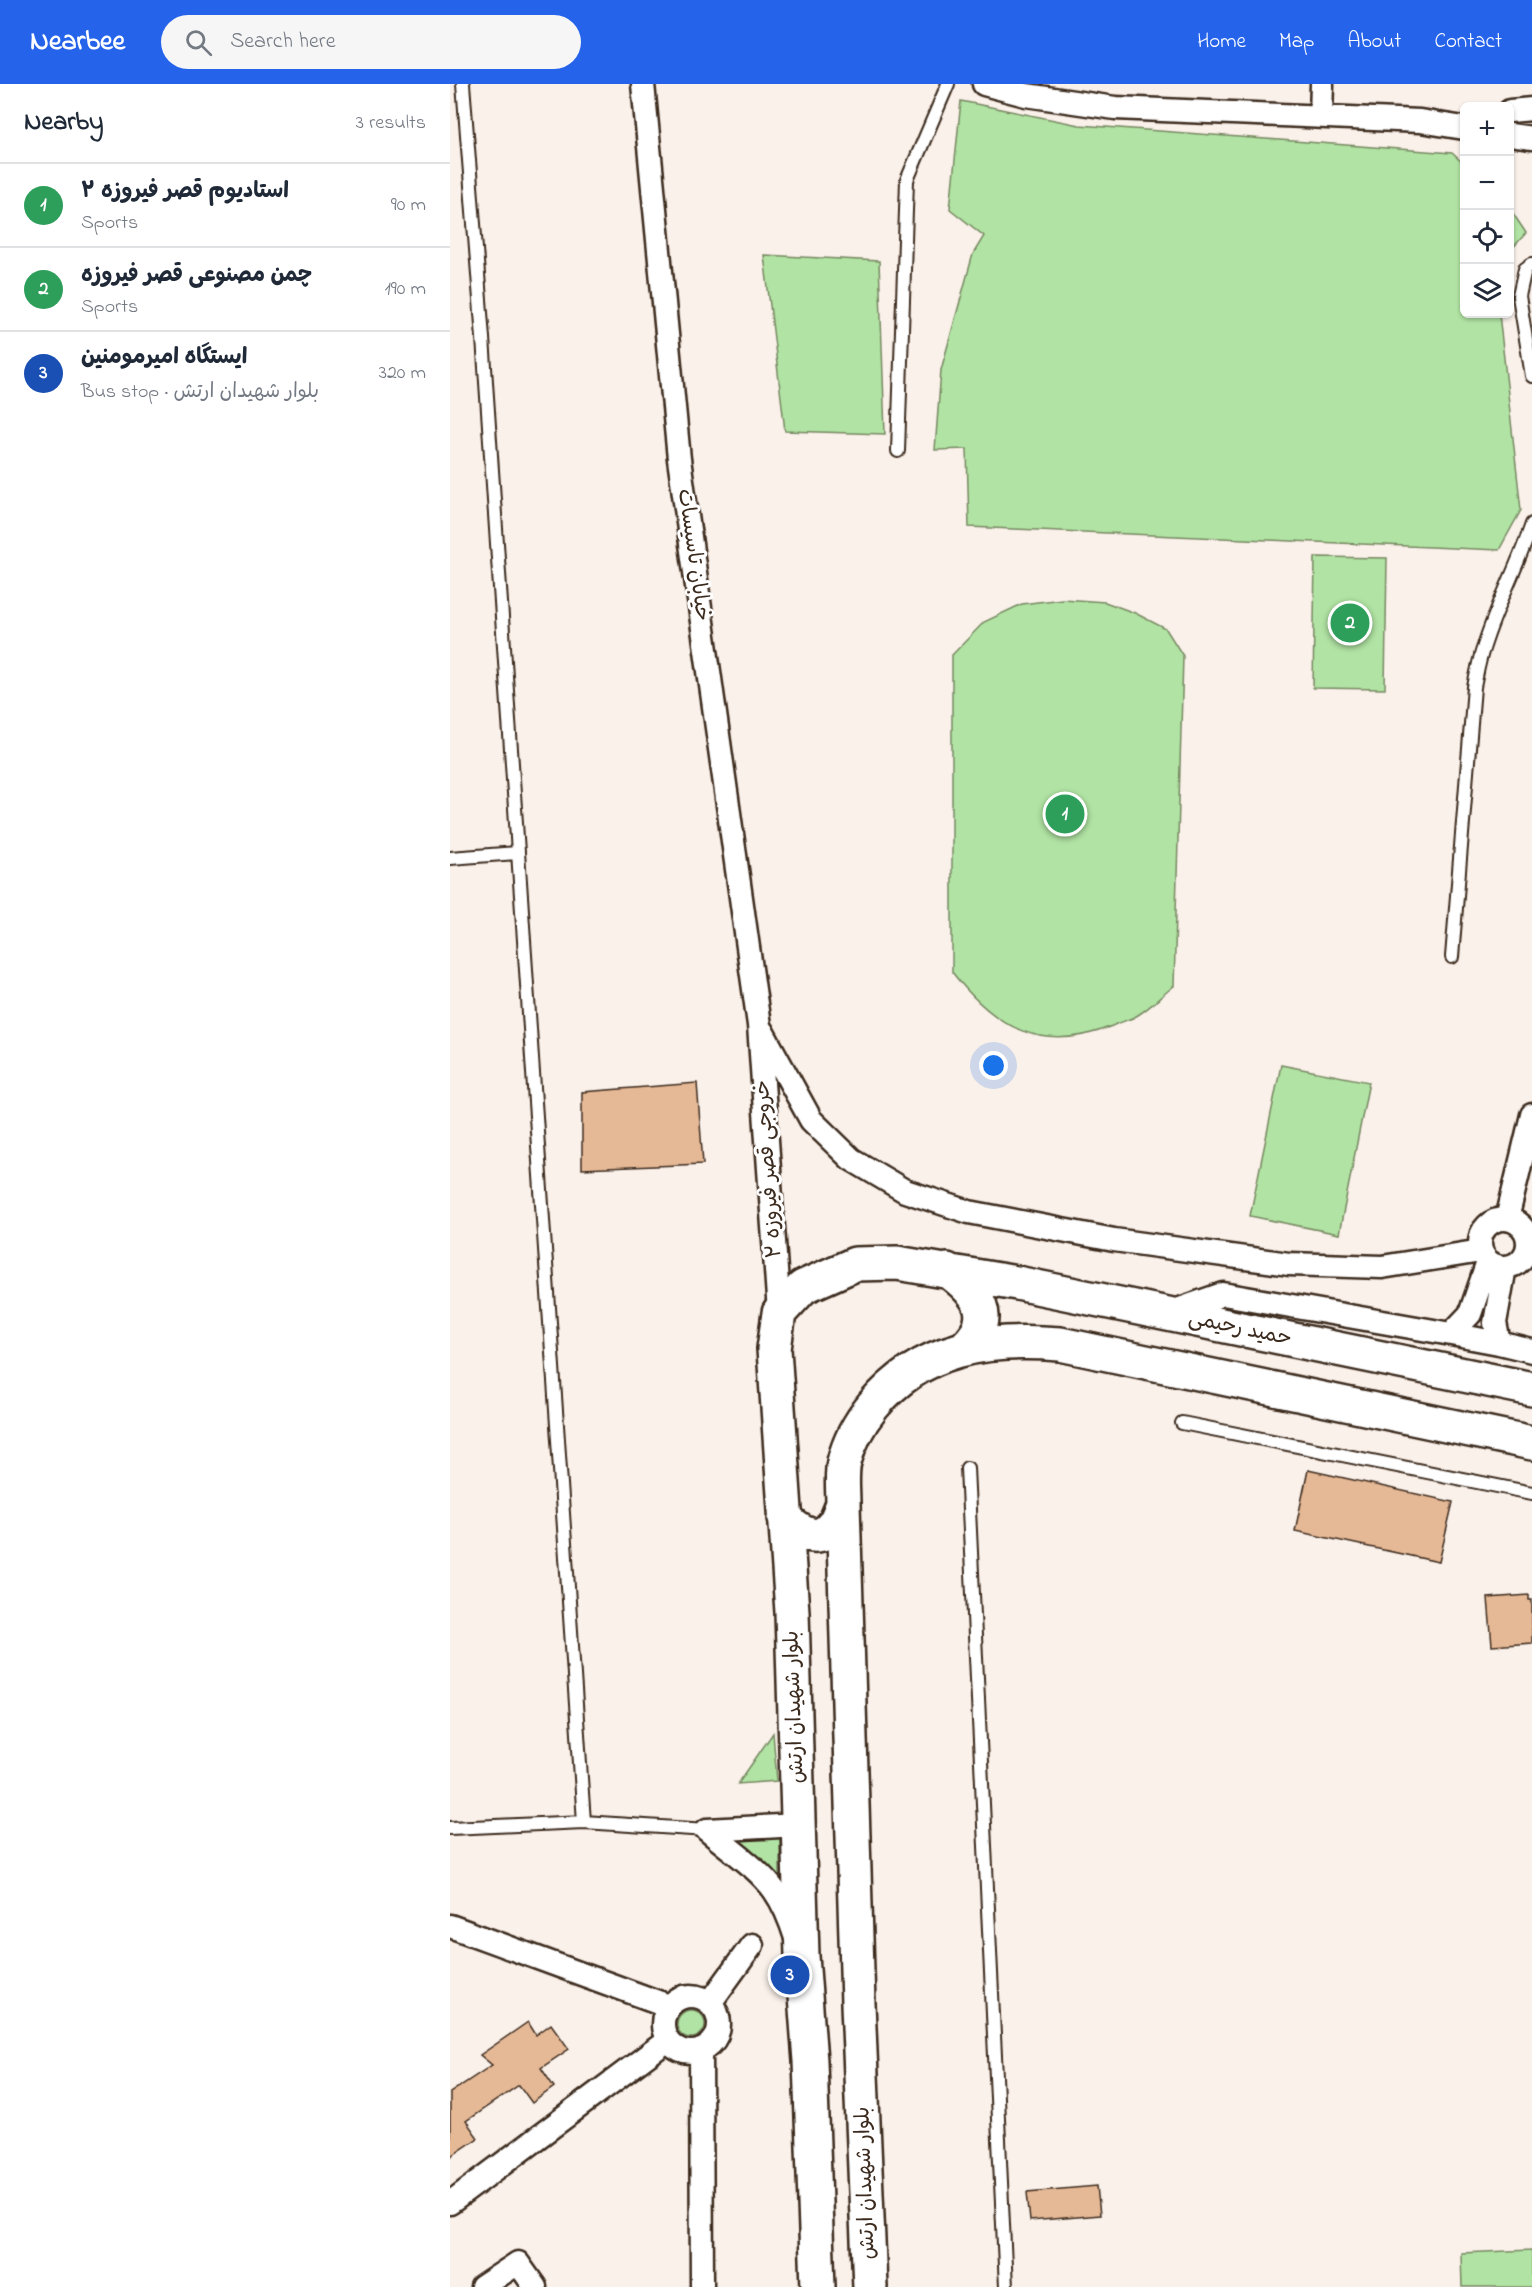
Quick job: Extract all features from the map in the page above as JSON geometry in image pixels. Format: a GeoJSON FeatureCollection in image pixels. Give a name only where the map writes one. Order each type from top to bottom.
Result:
{"type":"FeatureCollection","features":[{"type":"Feature","properties":{"kind":"main road"},"geometry":{"type":"LineString","coordinates":[[779,1313],[803,1287],[855,1264],[897,1263],[947,1270],[965,1283],[976,1296],[983,1311],[981,1327],[974,1339],[964,1348]]}},
{"type":"Feature","properties":{"kind":"main road","name":"حمید رحیمی"},"geometry":{"type":"LineString","coordinates":[[947,1270],[1532,1389]]}},
{"type":"Feature","properties":{"kind":"main road","name":"بلوار شهیدان ارتش"},"geometry":{"type":"LineString","coordinates":[[779,1313],[774,1349],[792,1612],[802,1956],[810,2061],[818,2287]]}},
{"type":"Feature","properties":{"kind":"main road"},"geometry":{"type":"LineString","coordinates":[[964,1348],[1023,1341],[1060,1344],[1532,1443]]}},
{"type":"Feature","properties":{"kind":"main road","name":"بلوار شهیدان ارتش"},"geometry":{"type":"LineString","coordinates":[[870,2287],[858,2004],[843,1463],[860,1422],[886,1390],[928,1360],[964,1348]]}},
{"type":"Feature","properties":{"kind":"main road"},"geometry":{"type":"LineString","coordinates":[[785,1518],[797,1530],[812,1536],[824,1533],[833,1525],[843,1503]]}},
{"type":"Feature","properties":{"kind":"street","name":"خیابان تاسیسات"},"geometry":{"type":"LineString","coordinates":[[645,84],[645,110],[679,459],[759,1025]]}},
{"type":"Feature","properties":{"kind":"street"},"geometry":{"type":"LineString","coordinates":[[984,84],[1026,95],[1115,108],[1420,121],[1460,127]]}},
{"type":"Feature","properties":{"kind":"street"},"geometry":{"type":"LineString","coordinates":[[1321,116],[1322,84]]}},
{"type":"Feature","properties":{"kind":"street"},"geometry":{"type":"LineString","coordinates":[[1514,111],[1532,109]]}},
{"type":"Feature","properties":{"kind":"street"},"geometry":{"type":"LineString","coordinates":[[1420,121],[1460,116]]}},
{"type":"Feature","properties":{"kind":"street"},"geometry":{"type":"LineString","coordinates":[[1514,136],[1532,138]]}},
{"type":"Feature","properties":{"kind":"street"},"geometry":{"type":"LineString","coordinates":[[759,1025],[811,1120],[851,1159],[905,1191],[969,1212],[1114,1240],[1289,1264],[1382,1267],[1505,1262]]}},
{"type":"Feature","properties":{"kind":"street","name":"خروجی قصر فیروزه ۲"},"geometry":{"type":"LineString","coordinates":[[759,1025],[779,1313]]}},
{"type":"Feature","properties":{"kind":"street"},"geometry":{"type":"LineString","coordinates":[[1507,1219],[1532,1115]]}},
{"type":"Feature","properties":{"kind":"street"},"geometry":{"type":"LineString","coordinates":[[1451,1334],[1470,1314],[1505,1262],[1527,1248],[1526,1233],[1515,1221],[1507,1219],[1491,1222],[1481,1235],[1505,1262]]}},
{"type":"Feature","properties":{"kind":"street"},"geometry":{"type":"LineString","coordinates":[[1499,1343],[1495,1323],[1505,1262]]}},
{"type":"Feature","properties":{"kind":"street"},"geometry":{"type":"LineString","coordinates":[[1166,1314],[1223,1294],[1451,1334],[1532,1351]]}},
{"type":"Feature","properties":{"kind":"street"},"geometry":{"type":"LineString","coordinates":[[707,1830],[798,1825]]}},
{"type":"Feature","properties":{"kind":"street"},"geometry":{"type":"LineString","coordinates":[[707,1830],[774,1890],[791,1922],[802,1956]]}},
{"type":"Feature","properties":{"kind":"street"},"geometry":{"type":"LineString","coordinates":[[450,1926],[669,2006]]}},
{"type":"Feature","properties":{"kind":"street"},"geometry":{"type":"LineString","coordinates":[[710,2003],[752,1945]]}},
{"type":"Feature","properties":{"kind":"street"},"geometry":{"type":"LineString","coordinates":[[684,1997],[702,1998],[710,2003],[718,2019],[719,2029],[710,2045],[692,2052],[674,2046],[668,2040],[663,2023],[669,2006],[684,1997]]}},
{"type":"Feature","properties":{"kind":"street"},"geometry":{"type":"LineString","coordinates":[[450,2203],[668,2040]]}},
{"type":"Feature","properties":{"kind":"street"},"geometry":{"type":"LineString","coordinates":[[701,2050],[702,2287]]}},
{"type":"Feature","properties":{"kind":"street"},"geometry":{"type":"LineString","coordinates":[[482,2287],[518,2263],[535,2287]]}},
{"type":"Feature","properties":{"kind":"lane"},"geometry":{"type":"LineString","coordinates":[[463,84],[483,338],[584,1822]]}},
{"type":"Feature","properties":{"kind":"lane"},"geometry":{"type":"LineString","coordinates":[[898,451],[907,180],[948,84]]}},
{"type":"Feature","properties":{"kind":"lane"},"geometry":{"type":"LineString","coordinates":[[1532,264],[1525,269],[1519,296],[1532,376]]}},
{"type":"Feature","properties":{"kind":"lane"},"geometry":{"type":"LineString","coordinates":[[1452,957],[1474,687],[1483,648],[1532,524]]}},
{"type":"Feature","properties":{"kind":"lane"},"geometry":{"type":"LineString","coordinates":[[450,858],[517,853]]}},
{"type":"Feature","properties":{"kind":"lane"},"geometry":{"type":"LineString","coordinates":[[1182,1423],[1532,1493]]}},
{"type":"Feature","properties":{"kind":"lane"},"geometry":{"type":"LineString","coordinates":[[968,1468],[1006,2287]]}},
{"type":"Feature","properties":{"kind":"lane"},"geometry":{"type":"LineString","coordinates":[[450,1828],[584,1822],[707,1830]]}},
{"type":"Feature","properties":{"kind":"green space"},"geometry":{"type":"Polygon","coordinates":[[[961,101],[1079,125],[1452,153],[1460,160],[1460,318],[1499,318],[1521,510],[1499,550],[969,527],[967,449],[935,450],[941,370],[973,254],[984,236],[950,209],[961,101]]]}},
{"type":"Feature","properties":{"kind":"green space"},"geometry":{"type":"Polygon","coordinates":[[[1514,215],[1526,233],[1514,246],[1514,215]]]}},
{"type":"Feature","properties":{"kind":"green space"},"geometry":{"type":"Polygon","coordinates":[[[764,255],[879,261],[885,434],[785,431],[764,255]]]}},
{"type":"Feature","properties":{"kind":"green space"},"geometry":{"type":"Polygon","coordinates":[[[1315,557],[1387,558],[1385,689],[1313,688],[1315,557]]]}},
{"type":"Feature","properties":{"kind":"green space"},"geometry":{"type":"Polygon","coordinates":[[[1062,599],[1105,602],[1135,613],[1166,629],[1183,656],[1174,986],[1132,1018],[1087,1034],[1064,1038],[1022,1031],[1003,1021],[968,992],[952,972],[952,655],[984,622],[1022,604],[1062,599]]]}},
{"type":"Feature","properties":{"kind":"green space"},"geometry":{"type":"Polygon","coordinates":[[[1281,1065],[1369,1082],[1339,1234],[1250,1216],[1281,1065]]]}},
{"type":"Feature","properties":{"kind":"green space"},"geometry":{"type":"Polygon","coordinates":[[[773,1733],[777,1781],[738,1784],[773,1733]]]}},
{"type":"Feature","properties":{"kind":"green space"},"geometry":{"type":"Polygon","coordinates":[[[780,1831],[780,1885],[733,1834],[780,1831]]]}},
{"type":"Feature","properties":{"kind":"green space"},"geometry":{"type":"Polygon","coordinates":[[[691,2010],[701,2014],[705,2024],[701,2034],[691,2038],[681,2034],[677,2024],[681,2014],[691,2010]]]}},
{"type":"Feature","properties":{"kind":"green space"},"geometry":{"type":"Polygon","coordinates":[[[1532,2250],[1532,2287],[1462,2287],[1461,2253],[1532,2250]]]}},
{"type":"Feature","properties":{"kind":"building"},"geometry":{"type":"Polygon","coordinates":[[[697,1083],[703,1164],[582,1169],[582,1092],[697,1083]]]}},
{"type":"Feature","properties":{"kind":"building"},"geometry":{"type":"Polygon","coordinates":[[[1308,1470],[1453,1502],[1439,1562],[1295,1531],[1308,1470]]]}},
{"type":"Feature","properties":{"kind":"building"},"geometry":{"type":"Polygon","coordinates":[[[1529,1595],[1529,1600],[1532,1600],[1532,1643],[1492,1646],[1488,1598],[1529,1595]]]}},
{"type":"Feature","properties":{"kind":"building"},"geometry":{"type":"Polygon","coordinates":[[[528,2022],[536,2035],[551,2024],[569,2049],[541,2068],[554,2087],[532,2103],[519,2085],[466,2121],[478,2138],[450,2157],[450,2093],[492,2065],[480,2055],[528,2022]]]}},
{"type":"Feature","properties":{"kind":"building"},"geometry":{"type":"Polygon","coordinates":[[[1097,2186],[1100,2215],[1030,2221],[1027,2192],[1097,2186]]]}},
{"type":"Feature","properties":{"kind":"place","name":"چمن مصنوعی قصر فیروزه"},"geometry":{"type":"Point","coordinates":[1350,623]}},
{"type":"Feature","properties":{"kind":"place","name":"استادیوم قصر فیروزه ۲"},"geometry":{"type":"Point","coordinates":[1065,814]}},
{"type":"Feature","properties":{"kind":"place","name":"ایستگاه امیرمومنین"},"geometry":{"type":"Point","coordinates":[790,1975]}}]}
